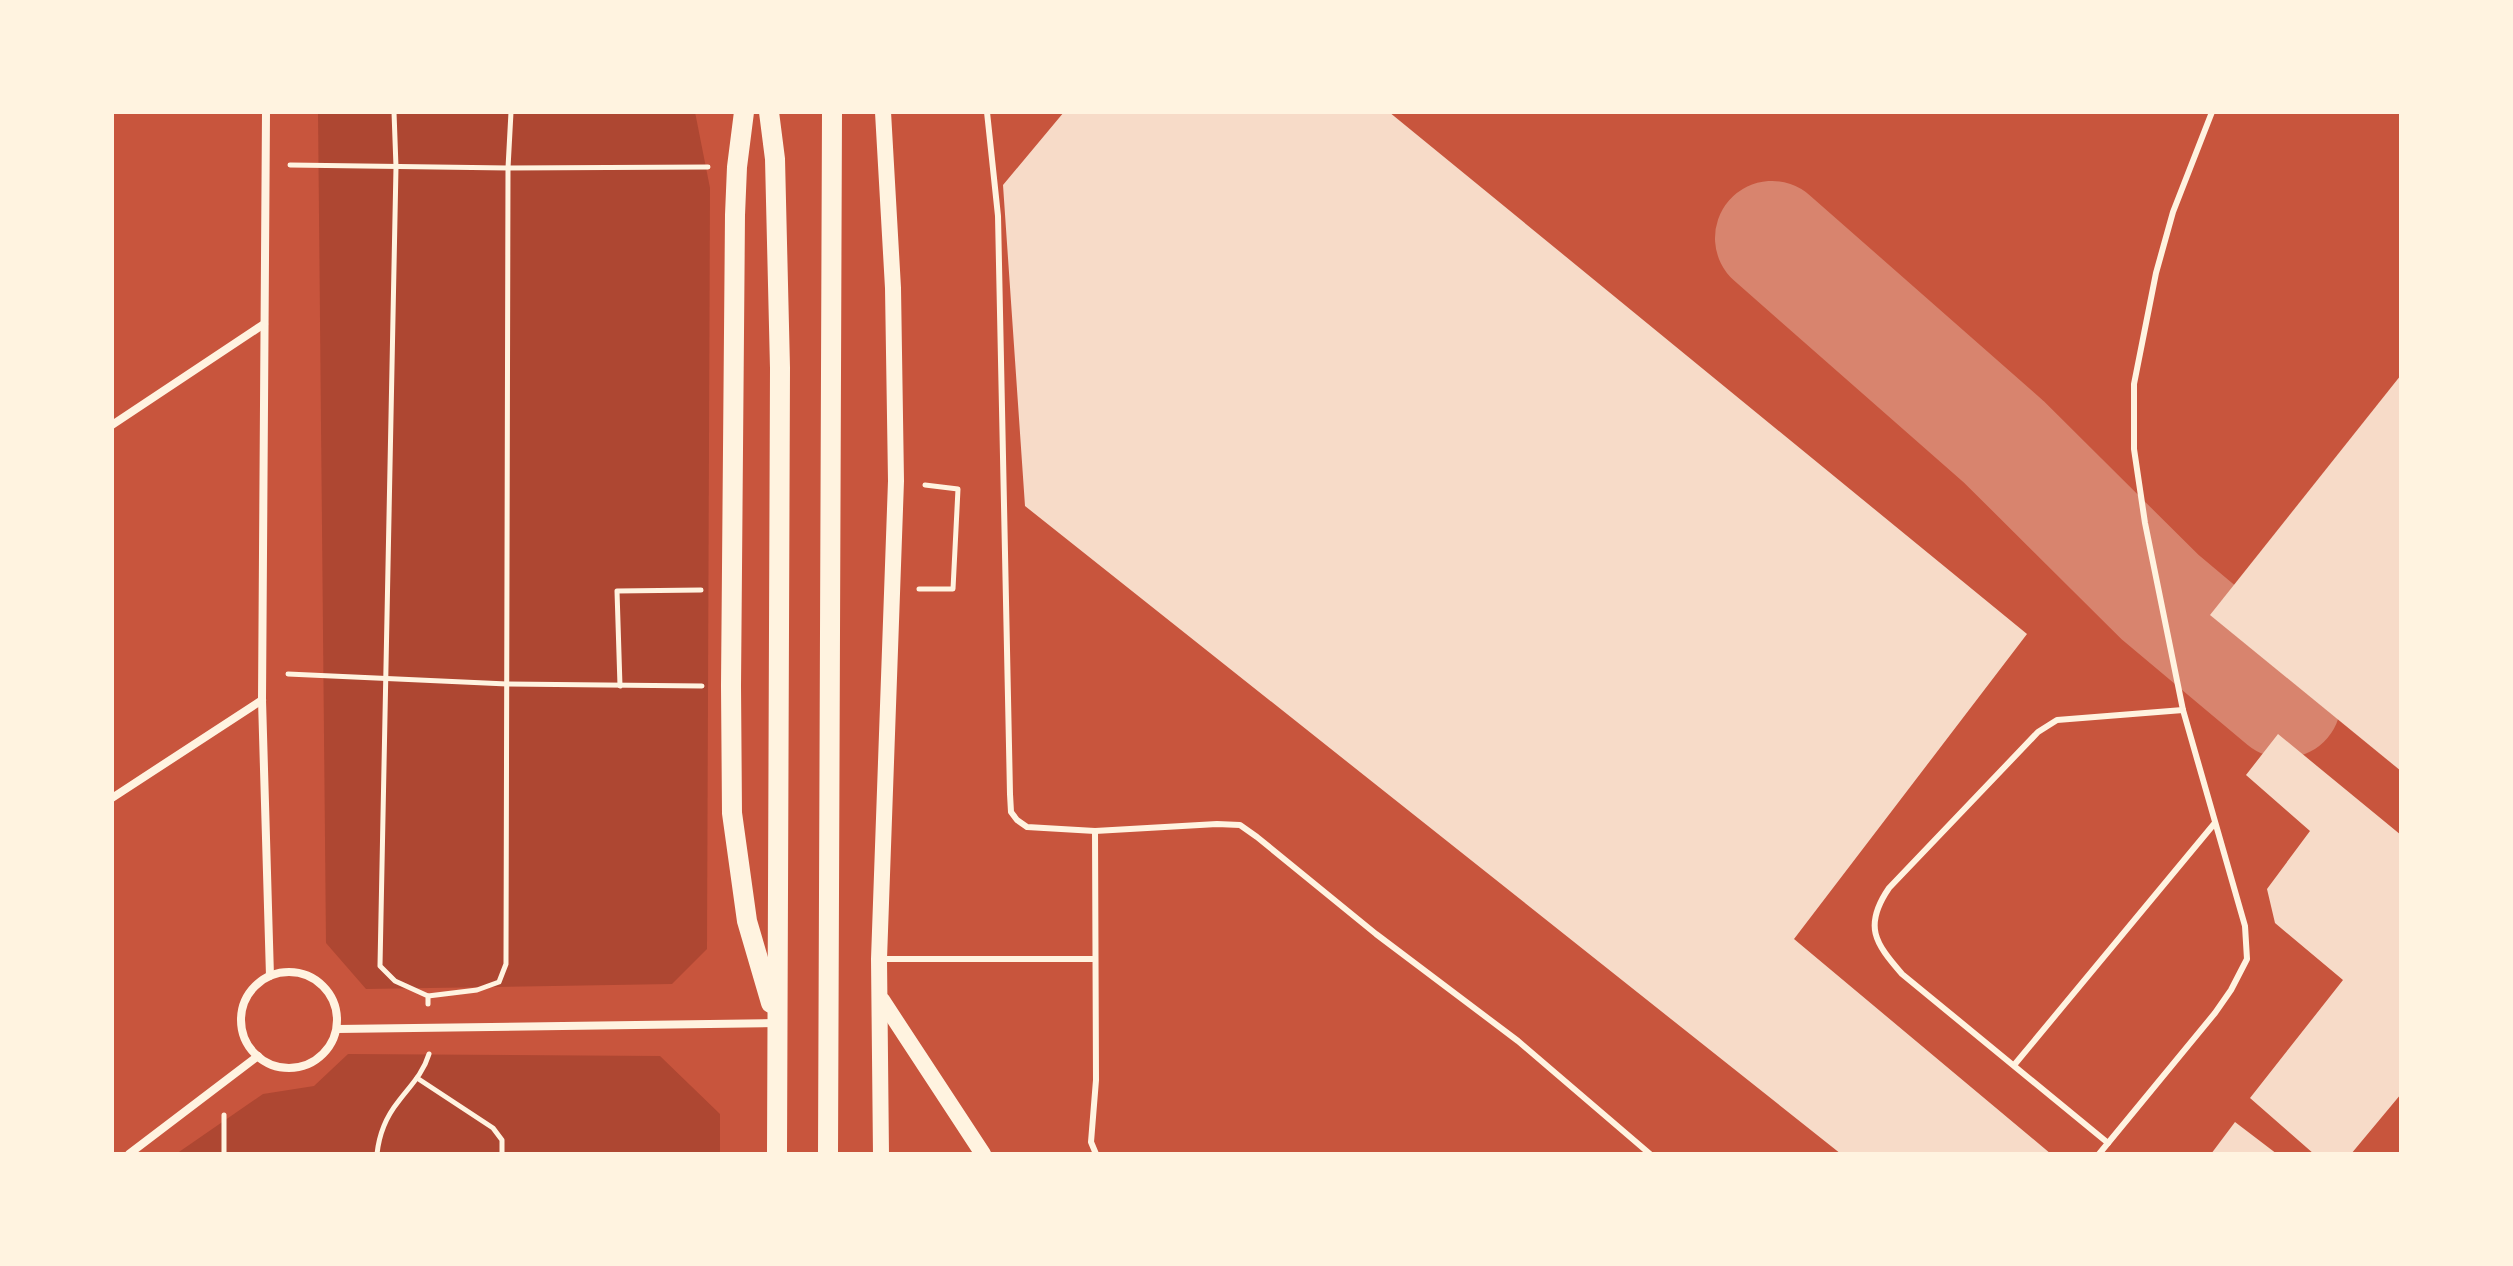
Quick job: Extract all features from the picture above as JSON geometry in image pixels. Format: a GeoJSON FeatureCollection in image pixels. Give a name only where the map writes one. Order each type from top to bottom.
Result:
{"type":"FeatureCollection","features":[{"type":"Feature","properties":{"kind":"main road"},"geometry":{"type":"LineString","coordinates":[[744,112],[737,167],[732,813],[747,921],[777,1023]]}},
{"type":"Feature","properties":{"kind":"main road"},"geometry":{"type":"LineString","coordinates":[[769,112],[775,159],[780,368],[777,1154]]}},
{"type":"Feature","properties":{"kind":"main road"},"geometry":{"type":"LineString","coordinates":[[828,1154],[832,112]]}},
{"type":"Feature","properties":{"kind":"main road"},"geometry":{"type":"LineString","coordinates":[[881,1154],[882,1000],[879,959],[896,481],[893,288],[883,112]]}},
{"type":"Feature","properties":{"kind":"main road"},"geometry":{"type":"LineString","coordinates":[[882,1000],[983,1154]]}},
{"type":"Feature","properties":{"kind":"street"},"geometry":{"type":"LineString","coordinates":[[266,112],[262,700],[270,976]]}},
{"type":"Feature","properties":{"kind":"street"},"geometry":{"type":"LineString","coordinates":[[112,425],[264,324]]}},
{"type":"Feature","properties":{"kind":"street"},"geometry":{"type":"LineString","coordinates":[[112,798],[262,700]]}},
{"type":"Feature","properties":{"kind":"street"},"geometry":{"type":"LineString","coordinates":[[295,972],[319,982],[334,1004],[337,1029],[325,1051],[305,1066],[280,1067],[258,1056],[247,1044],[242,1029],[242,1012],[251,991],[270,976],[295,972]]}},
{"type":"Feature","properties":{"kind":"street"},"geometry":{"type":"LineString","coordinates":[[337,1029],[777,1023]]}},
{"type":"Feature","properties":{"kind":"street"},"geometry":{"type":"LineString","coordinates":[[129,1154],[258,1056]]}},
{"type":"Feature","properties":{"kind":"lane"},"geometry":{"type":"LineString","coordinates":[[987,112],[998,216],[1011,812],[1027,827],[1095,831],[1240,825],[1376,934],[1518,1041],[1650,1154]]}},
{"type":"Feature","properties":{"kind":"lane"},"geometry":{"type":"LineString","coordinates":[[2099,1154],[2215,1013],[2247,959],[2245,926],[2183,710],[2134,449],[2134,384],[2156,273],[2173,212],[2212,112]]}},
{"type":"Feature","properties":{"kind":"lane"},"geometry":{"type":"LineString","coordinates":[[2108,1143],[1895,966],[1880,949],[1874,926],[1876,907],[1889,888],[2038,732],[2057,720],[2183,710]]}},
{"type":"Feature","properties":{"kind":"lane"},"geometry":{"type":"LineString","coordinates":[[2015,1064],[2214,824]]}},
{"type":"Feature","properties":{"kind":"lane"},"geometry":{"type":"LineString","coordinates":[[1095,831],[1096,1080],[1091,1142],[1096,1154]]}},
{"type":"Feature","properties":{"kind":"lane"},"geometry":{"type":"LineString","coordinates":[[879,959],[1094,959]]}},
{"type":"Feature","properties":{"kind":"path"},"geometry":{"type":"LineString","coordinates":[[394,112],[396,167],[380,966],[395,981],[428,996],[477,990],[499,982],[506,964],[508,168],[511,112]]}},
{"type":"Feature","properties":{"kind":"path"},"geometry":{"type":"LineString","coordinates":[[265,165],[737,167]]}},
{"type":"Feature","properties":{"kind":"path"},"geometry":{"type":"LineString","coordinates":[[953,589],[958,489]]}},
{"type":"Feature","properties":{"kind":"path"},"geometry":{"type":"LineString","coordinates":[[617,591],[620,686]]}},
{"type":"Feature","properties":{"kind":"path"},"geometry":{"type":"LineString","coordinates":[[262,673],[507,684],[731,686]]}},
{"type":"Feature","properties":{"kind":"path"},"geometry":{"type":"LineString","coordinates":[[377,1154],[379,1134],[395,1104],[425,1068],[429,1054],[428,996]]}},
{"type":"Feature","properties":{"kind":"path"},"geometry":{"type":"LineString","coordinates":[[417,1078],[493,1128],[502,1140],[502,1154]]}},
{"type":"Feature","properties":{"kind":"shaded area"},"geometry":{"type":"Polygon","coordinates":[[[318,112],[695,112],[710,188],[707,949],[672,984],[366,989],[326,943],[318,112]]]}},
{"type":"Feature","properties":{"kind":"shaded area"},"geometry":{"type":"Polygon","coordinates":[[[348,1054],[660,1056],[720,1114],[720,1154],[176,1154],[263,1094],[314,1086],[348,1054]]]}},
{"type":"Feature","properties":{"kind":"building"},"geometry":{"type":"Polygon","coordinates":[[[1064,112],[1389,112],[2027,634],[1794,939],[2051,1154],[1841,1154],[1025,506],[1003,185],[1064,112]]]}},
{"type":"Feature","properties":{"kind":"building"},"geometry":{"type":"Polygon","coordinates":[[[2401,375],[2401,771],[2210,615],[2401,375]]]}},
{"type":"Feature","properties":{"kind":"building"},"geometry":{"type":"Polygon","coordinates":[[[2278,734],[2401,835],[2401,1094],[2351,1154],[2314,1154],[2250,1098],[2343,980],[2275,923],[2267,889],[2310,831],[2246,775],[2278,734]]]}},
{"type":"Feature","properties":{"kind":"building"},"geometry":{"type":"Polygon","coordinates":[[[2235,1122],[2277,1154],[2211,1154],[2235,1122]]]}},
{"type":"Feature","properties":{"kind":"taxiway"},"geometry":{"type":"LineString","coordinates":[[1772,238],[2004,442],[2160,597],[2284,701]]}}]}
